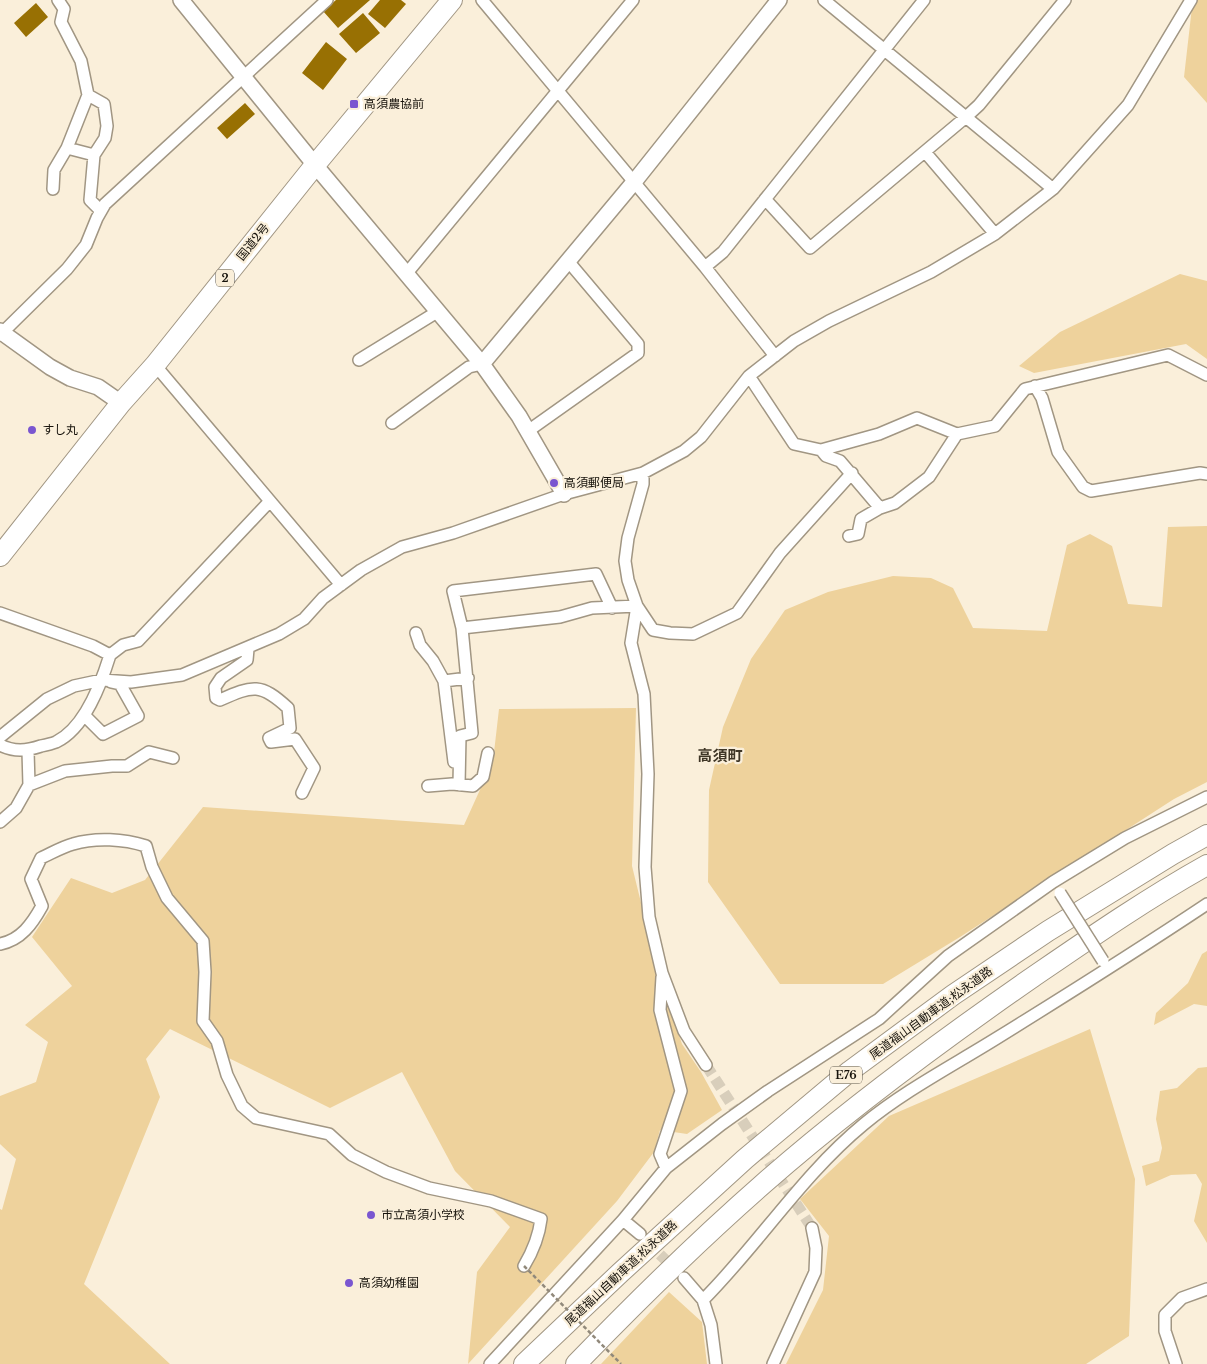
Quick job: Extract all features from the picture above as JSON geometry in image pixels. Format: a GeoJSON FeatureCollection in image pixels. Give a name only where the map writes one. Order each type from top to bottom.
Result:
{"type":"FeatureCollection","features":[{"type":"Feature","properties":{"kind":"highway","name":"国道2号"},"geometry":{"type":"LineString","coordinates":[[0,556],[121,403],[155,365],[315,165],[452,0]]}},
{"type":"Feature","properties":{"kind":"highway","name":"尾道福山自動車道;松永道路"},"geometry":{"type":"LineString","coordinates":[[524,1364],[745,1159],[850,1071],[953,995],[1040,937],[1173,854],[1207,835]]}},
{"type":"Feature","properties":{"kind":"highway","name":"E76"},"geometry":{"type":"LineString","coordinates":[[576,1364],[642,1296],[763,1184],[872,1095],[972,1019],[1066,954],[1207,865]]}},
{"type":"Feature","properties":{"kind":"street"},"geometry":{"type":"LineString","coordinates":[[53,189],[54,170],[67,148],[88,95],[81,61],[61,22],[64,9],[58,0]]}},
{"type":"Feature","properties":{"kind":"street"},"geometry":{"type":"LineString","coordinates":[[181,0],[242,77],[482,364],[519,416],[564,494]]}},
{"type":"Feature","properties":{"kind":"street"},"geometry":{"type":"LineString","coordinates":[[121,403],[98,387],[70,378],[50,367],[1,333],[67,269],[86,245],[105,204],[327,0]]}},
{"type":"Feature","properties":{"kind":"street"},"geometry":{"type":"LineString","coordinates":[[482,0],[704,267],[775,356]]}},
{"type":"Feature","properties":{"kind":"street"},"geometry":{"type":"LineString","coordinates":[[407,273],[633,0]]}},
{"type":"Feature","properties":{"kind":"street"},"geometry":{"type":"LineString","coordinates":[[392,423],[469,367],[482,364],[634,182],[779,0]]}},
{"type":"Feature","properties":{"kind":"street"},"geometry":{"type":"LineString","coordinates":[[824,0],[1053,189]]}},
{"type":"Feature","properties":{"kind":"street"},"geometry":{"type":"LineString","coordinates":[[704,267],[723,252],[924,0]]}},
{"type":"Feature","properties":{"kind":"street"},"geometry":{"type":"LineString","coordinates":[[764,199],[810,248],[966,117],[985,97],[1065,0]]}},
{"type":"Feature","properties":{"kind":"street"},"geometry":{"type":"LineString","coordinates":[[0,737],[47,699],[74,686],[102,680],[131,682],[182,676],[248,649],[304,619],[323,598],[361,570],[402,547],[453,533],[564,494],[643,473],[684,450],[701,437],[749,376],[794,341],[829,321],[931,272],[995,234],[1053,189],[1128,105],[1188,1]]}},
{"type":"Feature","properties":{"kind":"street"},"geometry":{"type":"LineString","coordinates":[[88,95],[104,104],[107,126],[105,138],[94,155],[90,200],[101,212]]}},
{"type":"Feature","properties":{"kind":"street"},"geometry":{"type":"LineString","coordinates":[[67,148],[94,155]]}},
{"type":"Feature","properties":{"kind":"street"},"geometry":{"type":"LineString","coordinates":[[925,152],[995,234]]}},
{"type":"Feature","properties":{"kind":"street"},"geometry":{"type":"LineString","coordinates":[[528,431],[638,353],[638,344],[568,261]]}},
{"type":"Feature","properties":{"kind":"street"},"geometry":{"type":"LineString","coordinates":[[359,360],[437,312]]}},
{"type":"Feature","properties":{"kind":"street"},"geometry":{"type":"LineString","coordinates":[[749,376],[794,444],[821,450],[878,434],[917,418],[957,434],[995,426],[1025,389],[1168,355],[1207,375]]}},
{"type":"Feature","properties":{"kind":"street"},"geometry":{"type":"LineString","coordinates":[[155,365],[341,585]]}},
{"type":"Feature","properties":{"kind":"street"},"geometry":{"type":"LineString","coordinates":[[1036,386],[1042,398],[1058,452],[1083,487],[1091,491],[1200,473],[1207,474]]}},
{"type":"Feature","properties":{"kind":"street"},"geometry":{"type":"LineString","coordinates":[[849,536],[858,534],[861,519],[880,508],[895,503],[928,477],[957,434]]}},
{"type":"Feature","properties":{"kind":"street"},"geometry":{"type":"LineString","coordinates":[[821,450],[826,456],[840,461],[880,508]]}},
{"type":"Feature","properties":{"kind":"street"},"geometry":{"type":"LineString","coordinates":[[643,473],[628,538],[625,561],[628,580],[636,606],[654,630],[693,634],[738,613],[780,553],[852,473]]}},
{"type":"Feature","properties":{"kind":"street"},"geometry":{"type":"LineString","coordinates":[[0,745],[9,749],[28,751],[57,741],[78,724],[102,680],[110,655],[123,645],[138,641],[270,501]]}},
{"type":"Feature","properties":{"kind":"street"},"geometry":{"type":"LineString","coordinates":[[455,785],[460,736],[472,732],[462,628],[453,591],[596,574],[612,608]]}},
{"type":"Feature","properties":{"kind":"street"},"geometry":{"type":"LineString","coordinates":[[462,628],[560,617],[592,608],[636,606]]}},
{"type":"Feature","properties":{"kind":"street"},"geometry":{"type":"LineString","coordinates":[[636,606],[631,643],[644,694],[648,774],[645,867],[649,917],[662,973],[684,1031],[706,1065]]}},
{"type":"Feature","properties":{"kind":"street"},"geometry":{"type":"LineString","coordinates":[[0,613],[93,646],[110,655]]}},
{"type":"Feature","properties":{"kind":"street"},"geometry":{"type":"LineString","coordinates":[[416,633],[420,646],[433,661],[444,681],[455,785]]}},
{"type":"Feature","properties":{"kind":"street"},"geometry":{"type":"LineString","coordinates":[[248,649],[247,660],[221,678],[215,687],[216,698],[220,700],[250,689],[263,689],[288,708],[290,728],[268,738],[271,742],[295,740],[314,768],[302,793]]}},
{"type":"Feature","properties":{"kind":"street"},"geometry":{"type":"LineString","coordinates":[[444,681],[468,678]]}},
{"type":"Feature","properties":{"kind":"street"},"geometry":{"type":"LineString","coordinates":[[84,715],[102,734],[138,716],[120,684],[102,680]]}},
{"type":"Feature","properties":{"kind":"street"},"geometry":{"type":"LineString","coordinates":[[0,822],[16,808],[29,785],[28,751]]}},
{"type":"Feature","properties":{"kind":"street"},"geometry":{"type":"LineString","coordinates":[[29,785],[65,771],[127,766],[150,752],[173,758]]}},
{"type":"Feature","properties":{"kind":"street"},"geometry":{"type":"LineString","coordinates":[[428,786],[473,786],[483,776],[488,753]]}},
{"type":"Feature","properties":{"kind":"street"},"geometry":{"type":"LineString","coordinates":[[490,1364],[623,1220],[666,1168],[768,1091],[879,1019],[948,956],[1054,882],[1125,838],[1207,797]]}},
{"type":"Feature","properties":{"kind":"street"},"geometry":{"type":"LineString","coordinates":[[0,944],[10,942],[30,926],[42,906],[31,880],[41,858],[74,843],[100,840],[129,840],[146,846],[152,867],[167,898],[203,941],[205,972],[203,1021],[217,1041],[227,1075],[242,1106],[256,1118],[329,1134],[352,1155],[386,1172],[412,1182],[429,1188],[491,1201],[541,1219],[539,1232],[524,1266]]}},
{"type":"Feature","properties":{"kind":"street"},"geometry":{"type":"LineString","coordinates":[[1054,882],[1106,965]]}},
{"type":"Feature","properties":{"kind":"street"},"geometry":{"type":"LineString","coordinates":[[703,1300],[724,1279],[823,1161],[864,1124],[902,1097],[1106,965],[1207,904]]}},
{"type":"Feature","properties":{"kind":"street"},"geometry":{"type":"LineString","coordinates":[[662,973],[660,1010],[681,1090],[660,1154],[666,1168]]}},
{"type":"Feature","properties":{"kind":"street"},"geometry":{"type":"LineString","coordinates":[[623,1220],[640,1234]]}},
{"type":"Feature","properties":{"kind":"street"},"geometry":{"type":"LineString","coordinates":[[773,1364],[815,1272],[816,1248],[812,1228]]}},
{"type":"Feature","properties":{"kind":"street"},"geometry":{"type":"LineString","coordinates":[[684,1278],[703,1300],[711,1325],[716,1364]]}},
{"type":"Feature","properties":{"kind":"street"},"geometry":{"type":"LineString","coordinates":[[1176,1364],[1165,1331],[1164,1315],[1182,1298],[1207,1290]]}},
{"type":"Feature","properties":{"kind":"path"},"geometry":{"type":"LineString","coordinates":[[524,1266],[621,1364]]}},
{"type":"Feature","properties":{"kind":"shaded area"},"geometry":{"type":"Polygon","coordinates":[[[1196,0],[1207,0],[1207,103],[1184,77],[1192,7],[1196,0]]]}},
{"type":"Feature","properties":{"kind":"shaded area"},"geometry":{"type":"Polygon","coordinates":[[[1180,274],[1207,281],[1207,359],[1186,344],[1034,373],[1019,366],[1060,332],[1180,274]]]}},
{"type":"Feature","properties":{"kind":"shaded area"},"geometry":{"type":"Polygon","coordinates":[[[1207,526],[1207,782],[1174,799],[960,937],[883,984],[780,984],[708,882],[709,790],[723,727],[751,659],[785,610],[828,592],[893,576],[931,578],[953,588],[973,628],[1047,631],[1067,545],[1090,534],[1112,546],[1128,604],[1162,607],[1168,527],[1207,526]]]}},
{"type":"Feature","properties":{"kind":"shaded area"},"geometry":{"type":"Polygon","coordinates":[[[636,708],[632,866],[658,972],[682,1044],[701,1072],[722,1110],[687,1134],[660,1130],[654,1152],[617,1201],[468,1364],[477,1272],[510,1227],[455,1171],[402,1072],[330,1108],[170,1029],[146,1059],[160,1097],[84,1284],[170,1364],[0,1364],[0,1209],[2,1210],[16,1159],[0,1144],[0,1096],[36,1082],[48,1042],[25,1025],[72,986],[32,937],[71,878],[112,893],[145,880],[203,807],[464,825],[493,761],[499,709],[636,708]]]}},
{"type":"Feature","properties":{"kind":"shaded area"},"geometry":{"type":"Polygon","coordinates":[[[1207,951],[1207,1006],[1194,1004],[1154,1025],[1156,1013],[1188,983],[1202,954],[1207,951]]]}},
{"type":"Feature","properties":{"kind":"shaded area"},"geometry":{"type":"Polygon","coordinates":[[[1090,1029],[1135,1179],[1129,1336],[1086,1364],[786,1364],[823,1290],[829,1236],[800,1199],[889,1116],[1090,1029]]]}},
{"type":"Feature","properties":{"kind":"shaded area"},"geometry":{"type":"Polygon","coordinates":[[[1207,1067],[1207,1243],[1194,1221],[1202,1184],[1196,1174],[1171,1175],[1146,1186],[1142,1166],[1159,1161],[1162,1148],[1156,1119],[1160,1091],[1177,1088],[1198,1068],[1207,1067]]]}},
{"type":"Feature","properties":{"kind":"shaded area"},"geometry":{"type":"Polygon","coordinates":[[[669,1292],[702,1322],[707,1364],[601,1364],[669,1292]]]}},
{"type":"Feature","properties":{"kind":"building"},"geometry":{"type":"Polygon","coordinates":[[[336,0],[370,0],[338,28],[323,11],[336,0]]]}},
{"type":"Feature","properties":{"kind":"building"},"geometry":{"type":"Polygon","coordinates":[[[380,0],[401,0],[406,4],[385,28],[368,14],[380,0]]]}},
{"type":"Feature","properties":{"kind":"building"},"geometry":{"type":"Polygon","coordinates":[[[36,3],[48,17],[26,37],[14,23],[36,3]]]}},
{"type":"Feature","properties":{"kind":"building"},"geometry":{"type":"Polygon","coordinates":[[[363,13],[380,33],[356,53],[339,34],[363,13]]]}},
{"type":"Feature","properties":{"kind":"building"},"geometry":{"type":"Polygon","coordinates":[[[326,42],[347,59],[323,90],[302,73],[326,42]]]}},
{"type":"Feature","properties":{"kind":"building"},"geometry":{"type":"Polygon","coordinates":[[[245,103],[255,114],[227,139],[217,128],[245,103]]]}},
{"type":"Feature","properties":{"kind":"tunnel"},"geometry":{"type":"LineString","coordinates":[[706,1065],[812,1228]]}},
{"type":"Feature","properties":{"kind":"tunnel"},"geometry":{"type":"LineString","coordinates":[[648,1243],[676,1270]]}},
{"type":"Feature","properties":{"kind":"place","name":"高須農協前"},"geometry":{"type":"Point","coordinates":[354,104]}},
{"type":"Feature","properties":{"kind":"place","name":"すし丸"},"geometry":{"type":"Point","coordinates":[32,430]}},
{"type":"Feature","properties":{"kind":"place","name":"高須郵便局"},"geometry":{"type":"Point","coordinates":[554,483]}},
{"type":"Feature","properties":{"kind":"place","name":"市立高須小学校"},"geometry":{"type":"Point","coordinates":[371,1215]}},
{"type":"Feature","properties":{"kind":"place","name":"高須幼稚園"},"geometry":{"type":"Point","coordinates":[349,1283]}},
{"type":"Feature","properties":{"kind":"district","name":"高須町"},"geometry":{"type":"Point","coordinates":[720,756]}}]}
